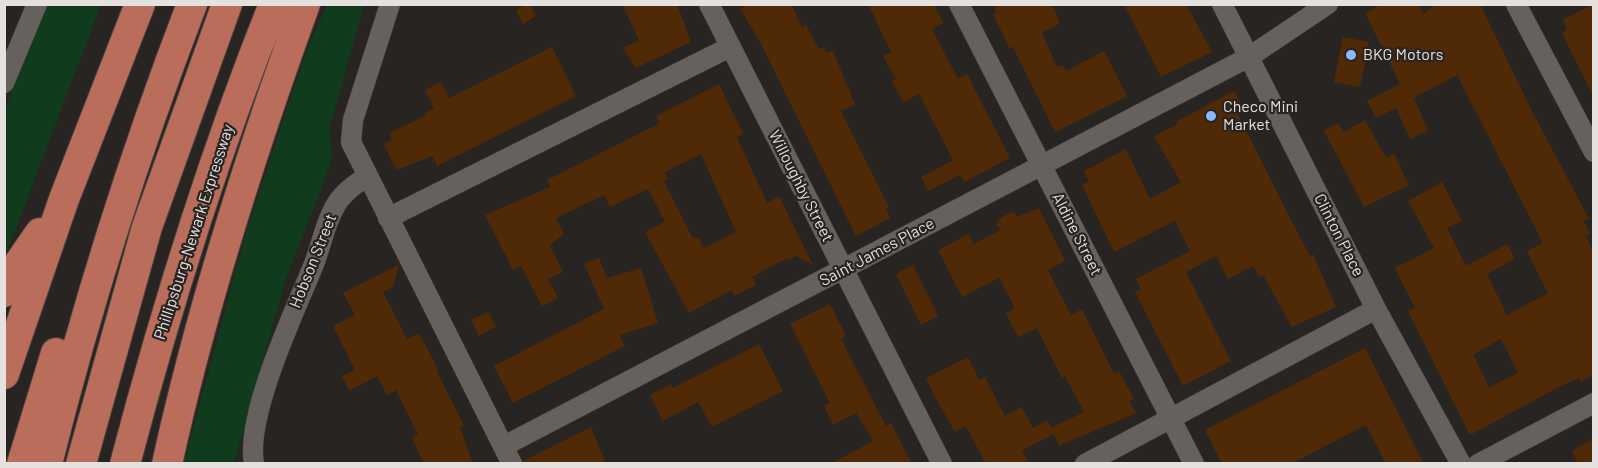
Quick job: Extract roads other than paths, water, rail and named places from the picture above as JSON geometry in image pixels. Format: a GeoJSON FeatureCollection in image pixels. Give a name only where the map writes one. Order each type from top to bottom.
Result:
{"type":"FeatureCollection","features":[{"type":"Feature","properties":{"kind":"highway"},"geometry":{"type":"LineString","coordinates":[[4,374],[64,199],[140,4]]}},
{"type":"Feature","properties":{"kind":"highway"},"geometry":{"type":"LineString","coordinates":[[22,464],[46,382],[79,289],[192,4]]}},
{"type":"Feature","properties":{"kind":"highway"},"geometry":{"type":"LineString","coordinates":[[81,464],[147,227],[227,4]]}},
{"type":"Feature","properties":{"kind":"highway","name":"Phillipsburg-Newark Expressway"},"geometry":{"type":"LineString","coordinates":[[125,464],[182,260],[229,123],[274,4]]}},
{"type":"Feature","properties":{"kind":"highway"},"geometry":{"type":"LineString","coordinates":[[167,464],[200,333],[250,168],[305,4]]}},
{"type":"Feature","properties":{"kind":"highway"},"geometry":{"type":"LineString","coordinates":[[47,464],[104,256],[175,49]]}},
{"type":"Feature","properties":{"kind":"highway"},"geometry":{"type":"LineString","coordinates":[[4,292],[11,275],[64,199]]}},
{"type":"Feature","properties":{"kind":"street"},"geometry":{"type":"LineString","coordinates":[[4,83],[37,4]]}},
{"type":"Feature","properties":{"kind":"street"},"geometry":{"type":"LineString","coordinates":[[390,4],[351,127],[353,149],[513,464]]}},
{"type":"Feature","properties":{"kind":"street","name":"Willoughby Street"},"geometry":{"type":"LineString","coordinates":[[709,4],[942,464]]}},
{"type":"Feature","properties":{"kind":"street","name":"Aldine Street"},"geometry":{"type":"LineString","coordinates":[[959,4],[1194,464]]}},
{"type":"Feature","properties":{"kind":"street","name":"Clinton Place"},"geometry":{"type":"LineString","coordinates":[[1222,4],[1377,309],[1461,464]]}},
{"type":"Feature","properties":{"kind":"street","name":"Saint James Place"},"geometry":{"type":"LineString","coordinates":[[504,446],[1250,57],[1328,4]]}},
{"type":"Feature","properties":{"kind":"street"},"geometry":{"type":"LineString","coordinates":[[1516,4],[1593,152]]}},
{"type":"Feature","properties":{"kind":"street"},"geometry":{"type":"LineString","coordinates":[[388,218],[730,47]]}},
{"type":"Feature","properties":{"kind":"street","name":"Hobson Street"},"geometry":{"type":"LineString","coordinates":[[254,464],[252,446],[256,424],[287,327],[319,251],[329,219],[345,194],[367,177]]}},
{"type":"Feature","properties":{"kind":"street"},"geometry":{"type":"LineString","coordinates":[[1084,464],[1377,309]]}},
{"type":"Feature","properties":{"kind":"street"},"geometry":{"type":"LineString","coordinates":[[1478,464],[1593,403]]}},
{"type":"Feature","properties":{"kind":"place","name":"BKG Motors"},"geometry":{"type":"Point","coordinates":[1351,55]}},
{"type":"Feature","properties":{"kind":"place","name":"Checo Mini Market"},"geometry":{"type":"Point","coordinates":[1211,116]}}]}
